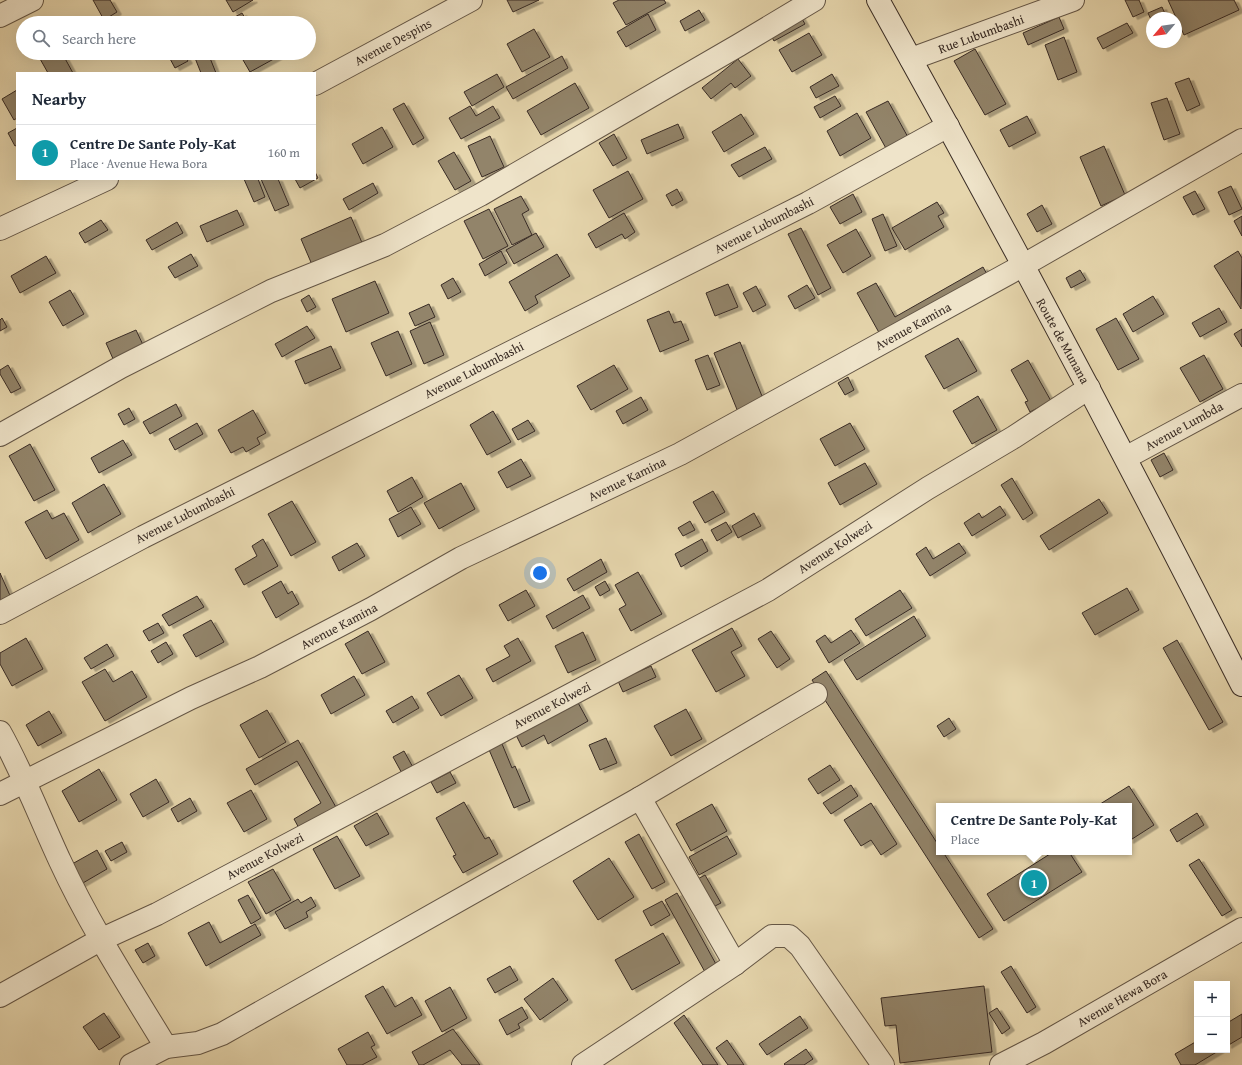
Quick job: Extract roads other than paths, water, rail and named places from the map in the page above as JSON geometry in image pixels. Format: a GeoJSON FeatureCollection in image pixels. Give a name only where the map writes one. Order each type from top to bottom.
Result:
{"type":"FeatureCollection","features":[{"type":"Feature","properties":{"kind":"street"},"geometry":{"type":"LineString","coordinates":[[0,16],[32,0]]}},
{"type":"Feature","properties":{"kind":"street","name":"Avenue Despins"},"geometry":{"type":"LineString","coordinates":[[316,83],[471,0]]}},
{"type":"Feature","properties":{"kind":"street"},"geometry":{"type":"LineString","coordinates":[[0,435],[121,368],[271,291],[386,245],[480,195],[739,46],[814,0]]}},
{"type":"Feature","properties":{"kind":"street","name":"Route de Munana"},"geometry":{"type":"LineString","coordinates":[[878,0],[948,126],[1022,266],[1127,458],[1242,685]]}},
{"type":"Feature","properties":{"kind":"street","name":"Rue Lubumbashi"},"geometry":{"type":"LineString","coordinates":[[911,59],[1073,0]]}},
{"type":"Feature","properties":{"kind":"street","name":"Avenue Lubumbashi"},"geometry":{"type":"LineString","coordinates":[[0,613],[150,533],[801,206],[948,126]]}},
{"type":"Feature","properties":{"kind":"street","name":"Avenue Kamina"},"geometry":{"type":"LineString","coordinates":[[0,794],[190,698],[260,668],[371,609],[461,558],[680,454],[1022,266],[1242,140]]}},
{"type":"Feature","properties":{"kind":"street"},"geometry":{"type":"LineString","coordinates":[[0,229],[105,180]]}},
{"type":"Feature","properties":{"kind":"street","name":"Avenue Kolwezi"},"geometry":{"type":"LineString","coordinates":[[0,996],[100,940],[157,914],[768,590],[928,488],[1014,437],[1089,388]]}},
{"type":"Feature","properties":{"kind":"street","name":"Avenue Lumbda"},"geometry":{"type":"LineString","coordinates":[[1127,458],[1242,395]]}},
{"type":"Feature","properties":{"kind":"street"},"geometry":{"type":"LineString","coordinates":[[131,1065],[166,1047],[198,1043],[222,1034],[640,798],[816,694]]}},
{"type":"Feature","properties":{"kind":"street"},"geometry":{"type":"LineString","coordinates":[[0,732],[25,781],[60,861],[100,940],[166,1047]]}},
{"type":"Feature","properties":{"kind":"street"},"geometry":{"type":"LineString","coordinates":[[640,798],[735,964]]}},
{"type":"Feature","properties":{"kind":"street","name":"Avenue Hewa Bora"},"geometry":{"type":"LineString","coordinates":[[1002,1065],[1044,1043],[1242,930]]}},
{"type":"Feature","properties":{"kind":"street"},"geometry":{"type":"LineString","coordinates":[[583,1065],[735,964],[772,936],[789,936],[800,946],[883,1065]]}},
{"type":"Feature","properties":{"kind":"place","name":"Centre De Sante Poly-Kat"},"geometry":{"type":"Point","coordinates":[1034,883]}}]}
